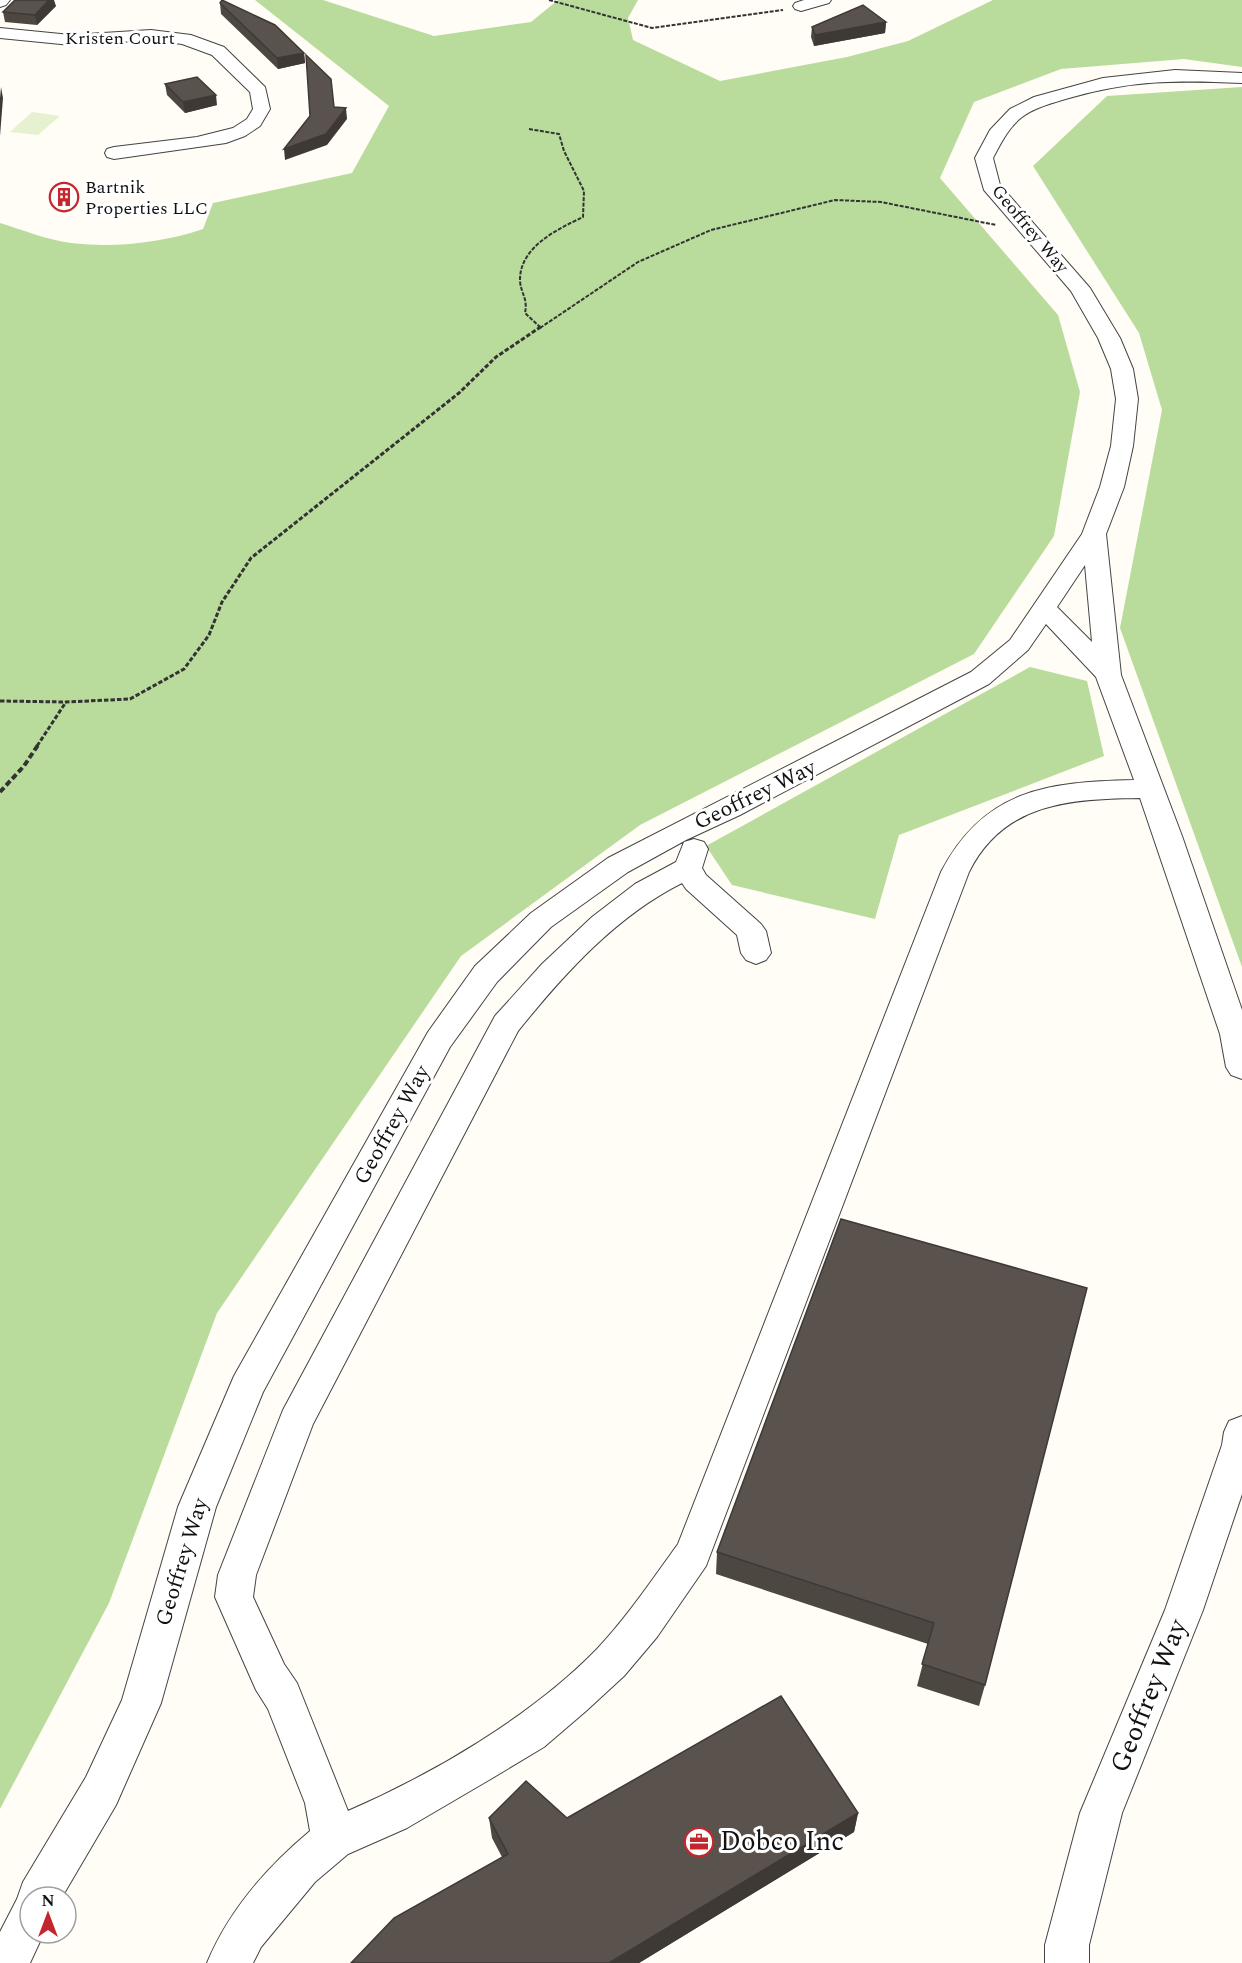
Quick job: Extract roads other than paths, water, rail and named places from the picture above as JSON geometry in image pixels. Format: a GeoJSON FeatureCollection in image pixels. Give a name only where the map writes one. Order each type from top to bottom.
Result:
{"type":"FeatureCollection","features":[{"type":"Feature","properties":{"kind":"street"},"geometry":{"type":"LineString","coordinates":[[801,6],[823,0]]}},
{"type":"Feature","properties":{"kind":"street","name":"Kristen Court"},"geometry":{"type":"LineString","coordinates":[[0,33],[70,40],[151,35],[185,39],[218,51],[259,91],[262,107],[258,115],[241,131],[228,137],[199,144],[114,153]]}},
{"type":"Feature","properties":{"kind":"street","name":"Geoffrey Way"},"geometry":{"type":"LineString","coordinates":[[45,1885],[101,1791],[141,1703],[197,1506],[247,1387],[439,1040],[486,974],[541,920],[618,865],[676,832],[730,809],[980,678],[1019,645],[1094,534],[1112,487],[1122,446],[1127,399],[1122,369],[1109,338],[1080,288],[991,186],[984,158],[996,134],[1016,113],[1040,101],[1103,83],[1175,75],[1242,78]]}},
{"type":"Feature","properties":{"kind":"street","name":"Geoffrey Way"},"geometry":{"type":"LineString","coordinates":[[1094,534],[1108,675],[1235,1034],[1242,1067]]}},
{"type":"Feature","properties":{"kind":"street","name":"Geoffrey Way"},"geometry":{"type":"LineString","coordinates":[[1044,608],[1087,649],[1108,675]]}},
{"type":"Feature","properties":{"kind":"street"},"geometry":{"type":"LineString","coordinates":[[229,1963],[246,1932],[271,1900],[300,1867],[333,1839],[392,1813],[530,1733],[610,1663],[643,1624],[693,1554],[955,872],[965,853],[977,837],[993,822],[1037,801],[1092,790],[1149,789]]}},
{"type":"Feature","properties":{"kind":"street"},"geometry":{"type":"LineString","coordinates":[[730,809],[699,840],[692,852],[688,868],[696,882],[751,931],[756,953]]}},
{"type":"Feature","properties":{"kind":"street"},"geometry":{"type":"LineString","coordinates":[[333,1839],[326,1803],[283,1697],[270,1677],[234,1597],[237,1575],[296,1421],[506,1024],[539,983],[582,941],[641,894],[688,868]]}},
{"type":"Feature","properties":{"kind":"street","name":"Geoffrey Way"},"geometry":{"type":"LineString","coordinates":[[1067,1963],[1067,1945],[1101,1813],[1184,1610],[1240,1445],[1242,1432]]}},
{"type":"Feature","properties":{"kind":"street"},"geometry":{"type":"LineString","coordinates":[[8,1963],[18,1941]]}},
{"type":"Feature","properties":{"kind":"place","name":"Bartnik Properties LLC"},"geometry":{"type":"Point","coordinates":[64,197]}},
{"type":"Feature","properties":{"kind":"place","name":"Dobco Inc"},"geometry":{"type":"Point","coordinates":[699,1842]}}]}
